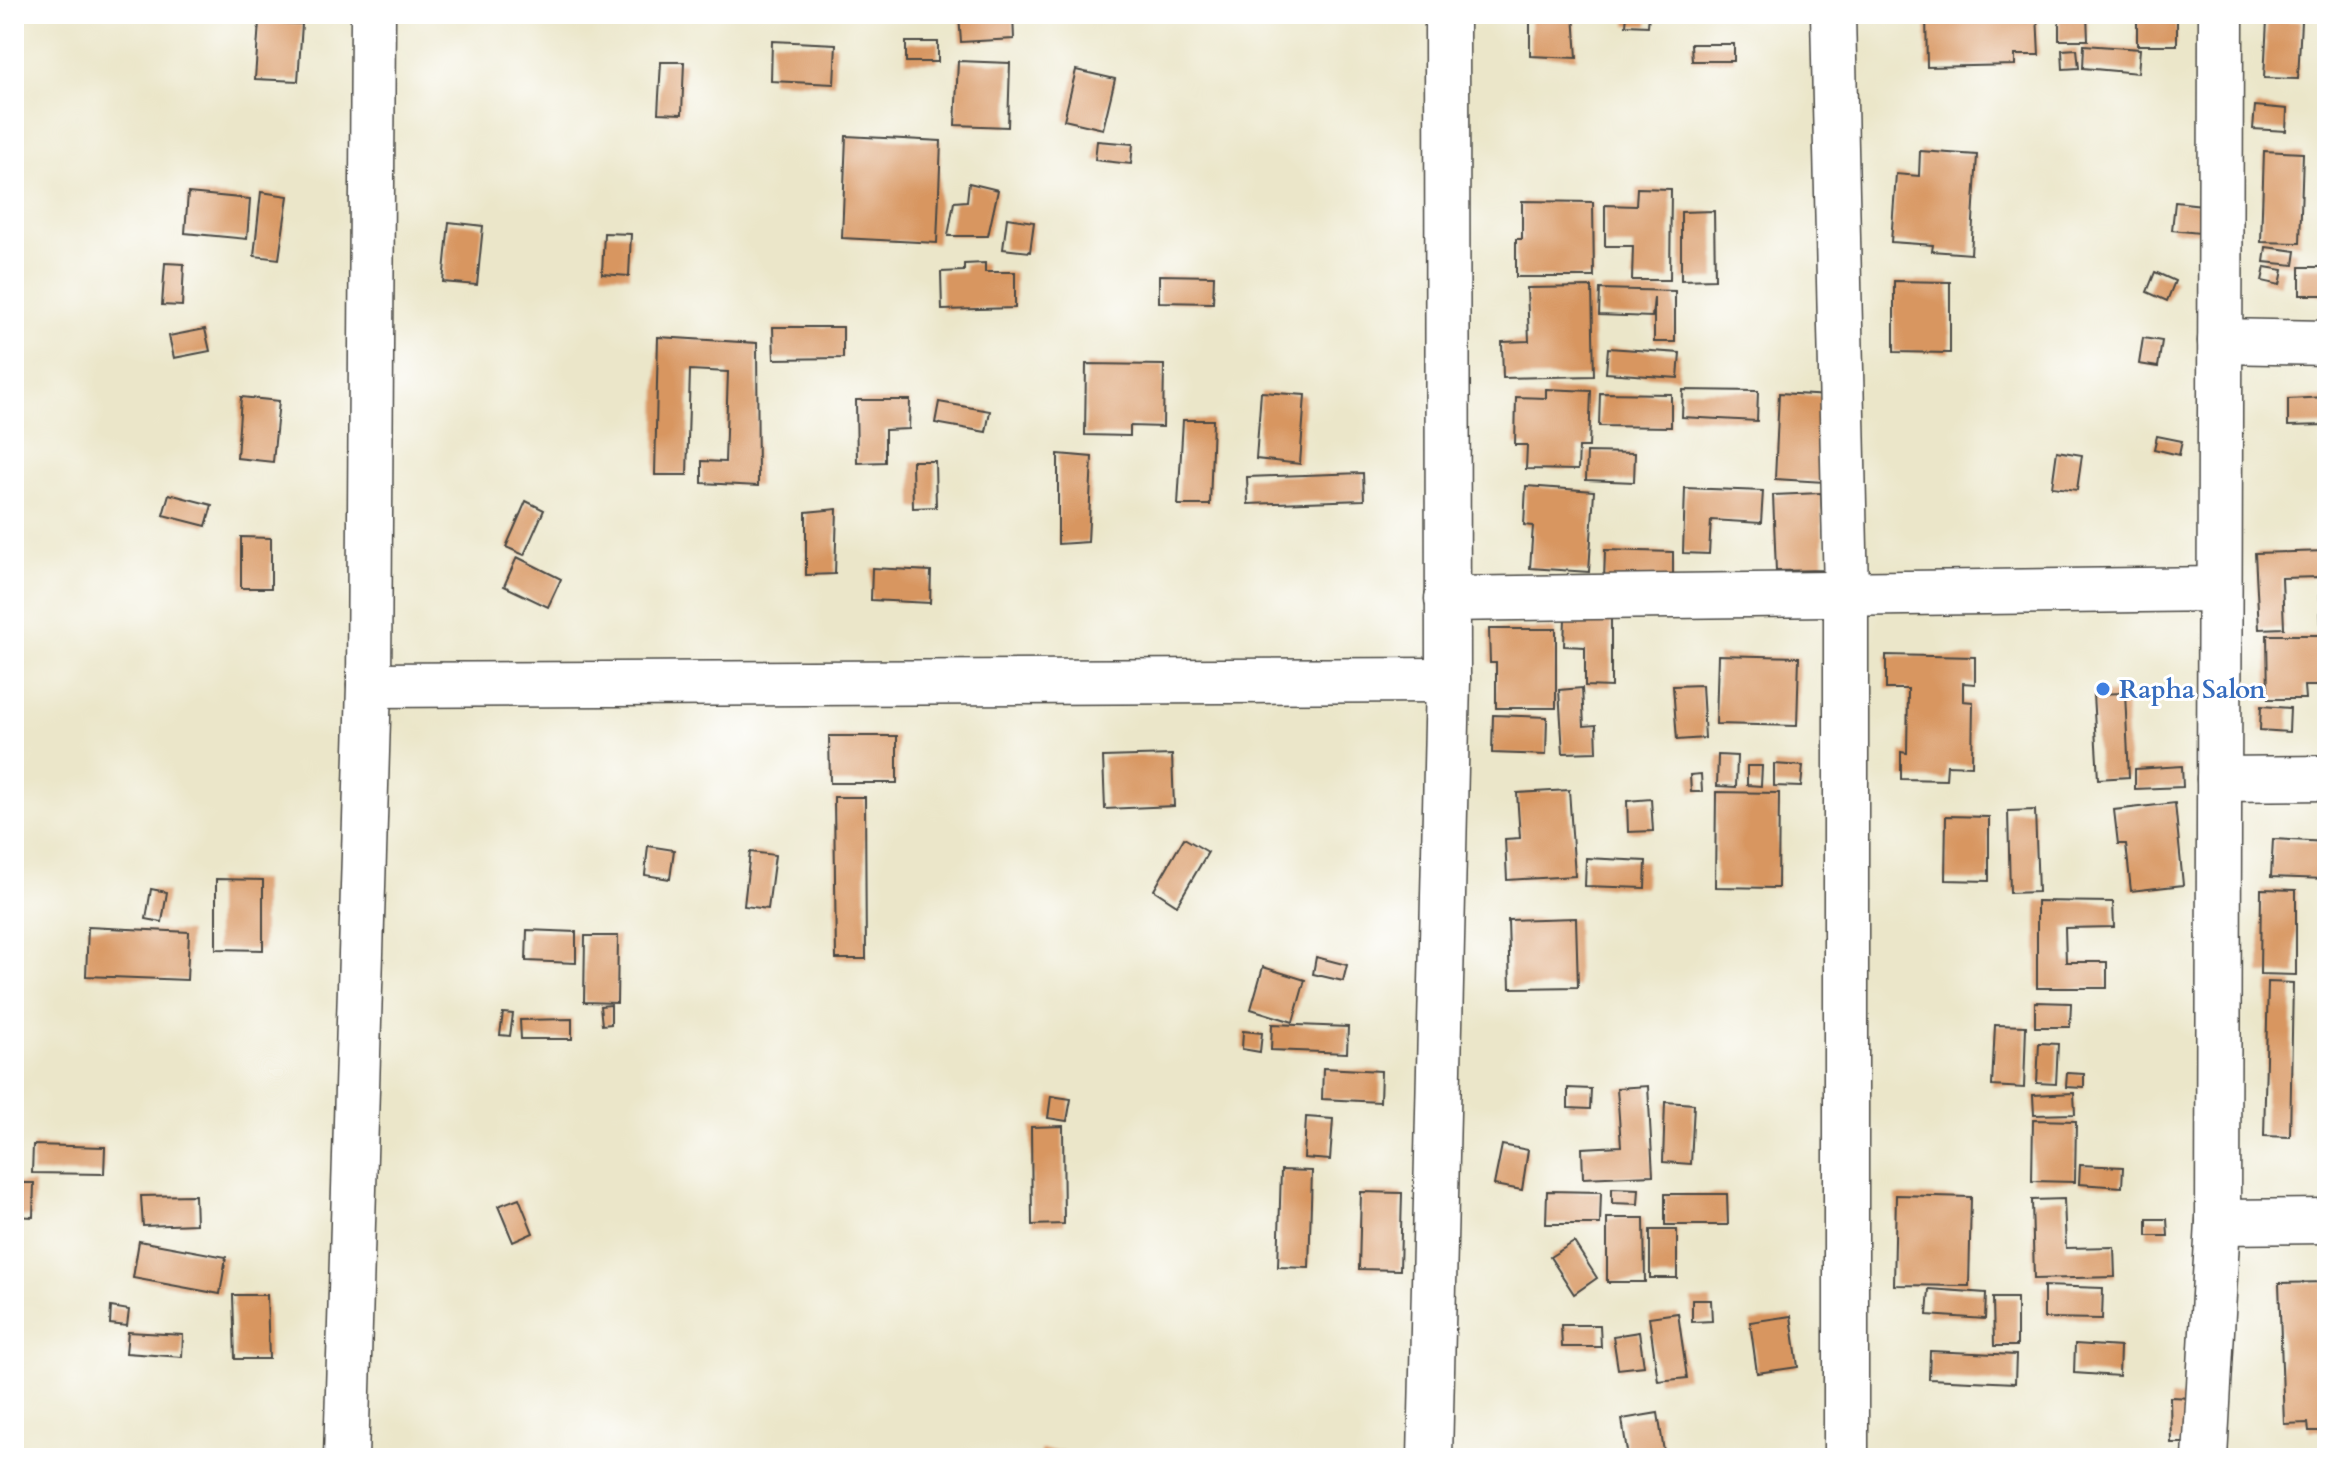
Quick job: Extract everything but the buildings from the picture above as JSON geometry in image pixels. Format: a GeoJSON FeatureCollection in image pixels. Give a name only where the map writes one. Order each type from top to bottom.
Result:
{"type":"FeatureCollection","features":[{"type":"Feature","properties":{"kind":"street"},"geometry":{"type":"LineString","coordinates":[[346,1458],[369,685],[373,14]]}},
{"type":"Feature","properties":{"kind":"street"},"geometry":{"type":"LineString","coordinates":[[1430,1458],[1448,680],[1447,14]]}},
{"type":"Feature","properties":{"kind":"street"},"geometry":{"type":"LineString","coordinates":[[1833,14],[1846,594],[1846,1458]]}},
{"type":"Feature","properties":{"kind":"street"},"geometry":{"type":"LineString","coordinates":[[2205,1458],[2218,1222],[2221,14]]}},
{"type":"Feature","properties":{"kind":"street"},"geometry":{"type":"LineString","coordinates":[[2220,341],[2327,343]]}},
{"type":"Feature","properties":{"kind":"street"},"geometry":{"type":"LineString","coordinates":[[1447,599],[2219,589]]}},
{"type":"Feature","properties":{"kind":"street"},"geometry":{"type":"LineString","coordinates":[[369,685],[1448,680]]}},
{"type":"Feature","properties":{"kind":"street"},"geometry":{"type":"LineString","coordinates":[[2219,779],[2327,778]]}},
{"type":"Feature","properties":{"kind":"street"},"geometry":{"type":"LineString","coordinates":[[2218,1222],[2327,1221]]}},
{"type":"Feature","properties":{"kind":"place","name":"Rapha Salon"},"geometry":{"type":"Point","coordinates":[2103,689]}}]}
